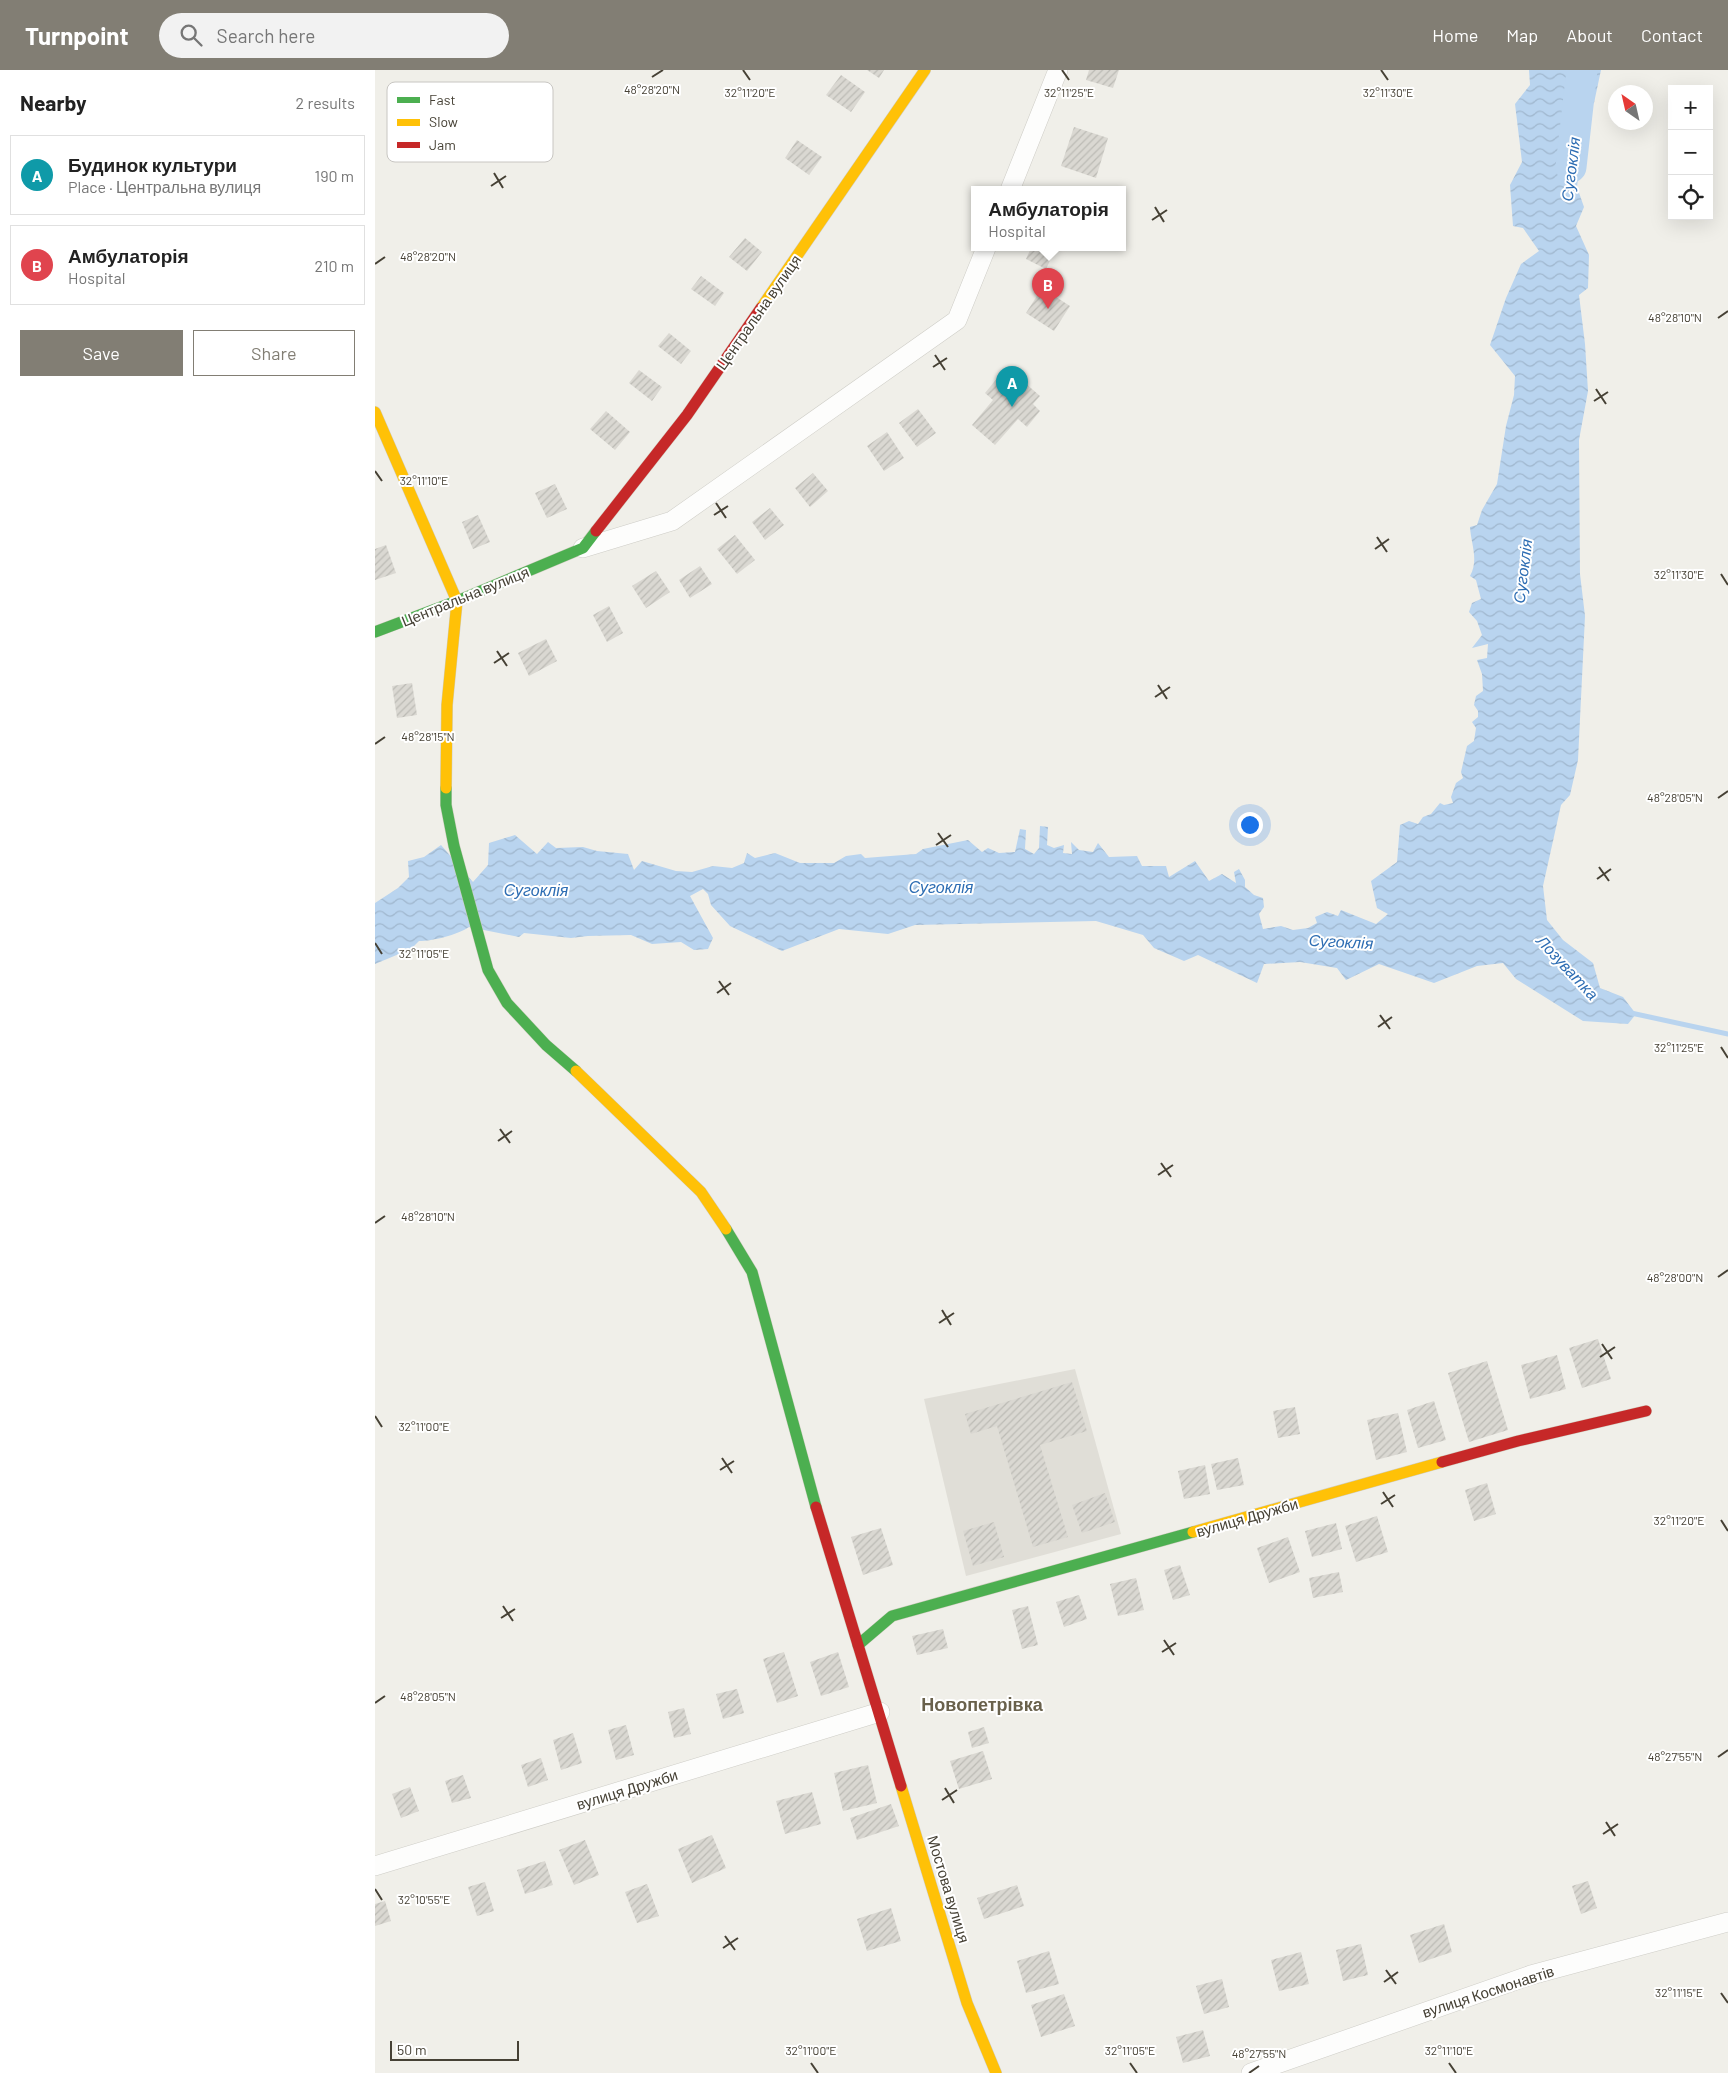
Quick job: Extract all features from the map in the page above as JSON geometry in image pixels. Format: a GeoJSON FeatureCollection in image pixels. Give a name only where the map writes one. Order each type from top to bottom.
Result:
{"type":"FeatureCollection","features":[{"type":"Feature","properties":{"kind":"street","name":"Центральна вулиця"},"geometry":{"type":"LineString","coordinates":[[583,548],[687,415],[925,70]]}},
{"type":"Feature","properties":{"kind":"street"},"geometry":{"type":"LineString","coordinates":[[1012,186],[1058,70]]}},
{"type":"Feature","properties":{"kind":"street","name":"Центральна вулиця"},"geometry":{"type":"LineString","coordinates":[[375,632],[457,602],[583,548],[672,521],[957,320],[985,251]]}},
{"type":"Feature","properties":{"kind":"street"},"geometry":{"type":"LineString","coordinates":[[375,412],[457,602]]}},
{"type":"Feature","properties":{"kind":"street","name":"Мостова вулиця"},"geometry":{"type":"LineString","coordinates":[[457,602],[447,705],[446,805],[448,824],[488,970],[507,1002],[546,1046],[587,1081],[701,1192],[718,1215],[752,1272],[810,1486],[967,2003],[996,2073]]}},
{"type":"Feature","properties":{"kind":"street","name":"вулиця Дружби"},"geometry":{"type":"LineString","coordinates":[[858,1645],[892,1616],[1517,1441],[1646,1411]]}},
{"type":"Feature","properties":{"kind":"street","name":"вулиця Дружби"},"geometry":{"type":"LineString","coordinates":[[375,1866],[879,1712]]}},
{"type":"Feature","properties":{"kind":"street","name":"вулиця Космонавтів"},"geometry":{"type":"LineString","coordinates":[[1251,2073],[1531,1975],[1728,1922]]}},
{"type":"Feature","properties":{"kind":"shaded area"},"geometry":{"type":"Polygon","coordinates":[[[1075,1369],[1121,1534],[966,1576],[924,1399],[1075,1369]]]}},
{"type":"Feature","properties":{"kind":"water"},"geometry":{"type":"Polygon","coordinates":[[[1529,70],[1601,70],[1594,103],[1576,111],[1575,133],[1582,141],[1577,187],[1584,207],[1576,226],[1589,255],[1588,288],[1579,295],[1588,391],[1579,440],[1580,574],[1585,616],[1578,760],[1570,795],[1561,805],[1543,886],[1547,920],[1563,940],[1593,963],[1600,988],[1623,997],[1636,1014],[1628,1024],[1583,1021],[1516,979],[1503,963],[1477,966],[1434,983],[1379,964],[1346,980],[1337,968],[1300,962],[1264,964],[1257,983],[1198,955],[1184,961],[1154,948],[1143,935],[1096,921],[915,925],[888,934],[839,929],[782,951],[730,926],[711,905],[708,894],[703,889],[690,896],[713,938],[708,949],[694,950],[681,942],[652,944],[631,935],[571,938],[524,933],[519,937],[469,927],[445,937],[419,941],[411,949],[375,964],[375,903],[398,888],[409,877],[408,861],[424,857],[441,845],[473,882],[488,865],[489,843],[515,835],[537,854],[548,842],[556,848],[583,847],[597,851],[628,854],[634,870],[642,861],[676,871],[692,872],[713,866],[732,868],[744,863],[747,853],[755,858],[775,853],[800,863],[834,863],[846,856],[861,854],[865,858],[916,854],[923,849],[968,840],[982,852],[988,848],[999,853],[1015,852],[1020,829],[1026,830],[1025,849],[1034,854],[1039,848],[1040,826],[1048,827],[1047,845],[1054,848],[1064,845],[1063,853],[1072,854],[1071,842],[1079,850],[1093,852],[1098,843],[1109,857],[1137,856],[1142,866],[1166,866],[1169,877],[1195,861],[1209,881],[1222,874],[1236,883],[1234,872],[1239,869],[1245,880],[1245,887],[1254,895],[1263,898],[1264,907],[1259,914],[1263,929],[1281,926],[1293,930],[1308,928],[1317,923],[1315,917],[1327,912],[1338,916],[1341,910],[1376,924],[1388,914],[1377,908],[1371,881],[1397,862],[1400,825],[1409,821],[1418,824],[1423,817],[1431,814],[1440,803],[1444,805],[1453,803],[1451,797],[1456,783],[1463,778],[1461,772],[1467,746],[1474,741],[1476,728],[1472,722],[1478,717],[1478,711],[1474,705],[1476,696],[1483,691],[1482,674],[1477,660],[1487,658],[1488,644],[1472,648],[1482,635],[1477,621],[1469,612],[1472,603],[1481,599],[1476,580],[1470,576],[1473,570],[1474,558],[1470,527],[1477,525],[1482,510],[1497,484],[1506,426],[1514,395],[1515,376],[1490,345],[1506,298],[1521,264],[1539,251],[1523,228],[1513,226],[1510,185],[1522,162],[1515,104],[1530,85],[1529,70]]]}},
{"type":"Feature","properties":{"kind":"building"},"geometry":{"type":"Polygon","coordinates":[[[867,70],[884,70],[879,78],[867,70]]]}},
{"type":"Feature","properties":{"kind":"building"},"geometry":{"type":"Polygon","coordinates":[[[1089,70],[1119,70],[1113,88],[1086,80],[1089,70]]]}},
{"type":"Feature","properties":{"kind":"building"},"geometry":{"type":"Polygon","coordinates":[[[841,75],[865,92],[851,112],[826,95],[841,75]]]}},
{"type":"Feature","properties":{"kind":"building"},"geometry":{"type":"Polygon","coordinates":[[[1074,127],[1108,138],[1096,178],[1061,166],[1074,127]]]}},
{"type":"Feature","properties":{"kind":"building"},"geometry":{"type":"Polygon","coordinates":[[[797,140],[822,157],[809,175],[785,158],[797,140]]]}},
{"type":"Feature","properties":{"kind":"building"},"geometry":{"type":"Polygon","coordinates":[[[745,238],[762,252],[747,271],[729,257],[745,238]]]}},
{"type":"Feature","properties":{"kind":"building"},"geometry":{"type":"Polygon","coordinates":[[[1030,251],[1055,251],[1046,269],[1026,259],[1030,251]]]}},
{"type":"Feature","properties":{"kind":"building"},"geometry":{"type":"Polygon","coordinates":[[[701,276],[724,293],[715,306],[691,289],[701,276]]]}},
{"type":"Feature","properties":{"kind":"building"},"geometry":{"type":"Polygon","coordinates":[[[1042,288],[1070,306],[1054,331],[1026,313],[1042,288]]]}},
{"type":"Feature","properties":{"kind":"building"},"geometry":{"type":"Polygon","coordinates":[[[669,333],[691,351],[681,364],[658,346],[669,333]]]}},
{"type":"Feature","properties":{"kind":"building"},"geometry":{"type":"Polygon","coordinates":[[[639,370],[662,387],[652,401],[629,383],[639,370]]]}},
{"type":"Feature","properties":{"kind":"building"},"geometry":{"type":"Polygon","coordinates":[[[1016,375],[1040,396],[1033,404],[1040,411],[1027,427],[1018,419],[995,445],[972,425],[993,400],[985,393],[999,376],[1009,384],[1016,375]]]}},
{"type":"Feature","properties":{"kind":"building"},"geometry":{"type":"Polygon","coordinates":[[[918,409],[936,433],[917,447],[899,423],[918,409]]]}},
{"type":"Feature","properties":{"kind":"building"},"geometry":{"type":"Polygon","coordinates":[[[606,411],[630,432],[615,450],[590,429],[606,411]]]}},
{"type":"Feature","properties":{"kind":"building"},"geometry":{"type":"Polygon","coordinates":[[[887,432],[904,458],[884,471],[867,446],[887,432]]]}},
{"type":"Feature","properties":{"kind":"building"},"geometry":{"type":"Polygon","coordinates":[[[813,473],[828,491],[810,507],[795,488],[813,473]]]}},
{"type":"Feature","properties":{"kind":"building"},"geometry":{"type":"Polygon","coordinates":[[[555,484],[567,509],[547,518],[535,493],[555,484]]]}},
{"type":"Feature","properties":{"kind":"building"},"geometry":{"type":"Polygon","coordinates":[[[770,508],[784,525],[765,540],[752,522],[770,508]]]}},
{"type":"Feature","properties":{"kind":"building"},"geometry":{"type":"Polygon","coordinates":[[[478,515],[490,542],[473,549],[462,522],[478,515]]]}},
{"type":"Feature","properties":{"kind":"building"},"geometry":{"type":"Polygon","coordinates":[[[735,535],[755,560],[737,574],[717,549],[735,535]]]}},
{"type":"Feature","properties":{"kind":"building"},"geometry":{"type":"Polygon","coordinates":[[[386,545],[396,573],[375,580],[375,549],[386,545]]]}},
{"type":"Feature","properties":{"kind":"building"},"geometry":{"type":"Polygon","coordinates":[[[700,566],[712,584],[690,598],[679,580],[700,566]]]}},
{"type":"Feature","properties":{"kind":"building"},"geometry":{"type":"Polygon","coordinates":[[[656,571],[670,592],[646,608],[632,586],[656,571]]]}},
{"type":"Feature","properties":{"kind":"building"},"geometry":{"type":"Polygon","coordinates":[[[609,606],[623,633],[607,642],[593,615],[609,606]]]}},
{"type":"Feature","properties":{"kind":"building"},"geometry":{"type":"Polygon","coordinates":[[[546,639],[557,661],[529,676],[518,653],[546,639]]]}},
{"type":"Feature","properties":{"kind":"building"},"geometry":{"type":"Polygon","coordinates":[[[412,683],[417,715],[397,718],[392,686],[412,683]]]}},
{"type":"Feature","properties":{"kind":"building"},"geometry":{"type":"Polygon","coordinates":[[[1598,1339],[1611,1379],[1582,1388],[1569,1348],[1598,1339]]]}},
{"type":"Feature","properties":{"kind":"building"},"geometry":{"type":"Polygon","coordinates":[[[1557,1355],[1566,1389],[1530,1399],[1521,1365],[1557,1355]]]}},
{"type":"Feature","properties":{"kind":"building"},"geometry":{"type":"Polygon","coordinates":[[[1487,1361],[1508,1430],[1469,1442],[1448,1373],[1487,1361]]]}},
{"type":"Feature","properties":{"kind":"building"},"geometry":{"type":"Polygon","coordinates":[[[1072,1382],[1087,1431],[1040,1445],[1068,1537],[1033,1547],[997,1426],[971,1434],[965,1414],[1072,1382]]]}},
{"type":"Feature","properties":{"kind":"building"},"geometry":{"type":"Polygon","coordinates":[[[1434,1401],[1446,1440],[1418,1448],[1407,1410],[1434,1401]]]}},
{"type":"Feature","properties":{"kind":"building"},"geometry":{"type":"Polygon","coordinates":[[[1295,1407],[1300,1434],[1278,1438],[1273,1411],[1295,1407]]]}},
{"type":"Feature","properties":{"kind":"building"},"geometry":{"type":"Polygon","coordinates":[[[1398,1413],[1407,1452],[1376,1460],[1367,1420],[1398,1413]]]}},
{"type":"Feature","properties":{"kind":"building"},"geometry":{"type":"Polygon","coordinates":[[[1238,1458],[1244,1485],[1217,1490],[1211,1464],[1238,1458]]]}},
{"type":"Feature","properties":{"kind":"building"},"geometry":{"type":"Polygon","coordinates":[[[1205,1465],[1210,1494],[1184,1499],[1178,1471],[1205,1465]]]}},
{"type":"Feature","properties":{"kind":"building"},"geometry":{"type":"Polygon","coordinates":[[[1487,1483],[1496,1514],[1474,1521],[1465,1490],[1487,1483]]]}},
{"type":"Feature","properties":{"kind":"building"},"geometry":{"type":"Polygon","coordinates":[[[1105,1493],[1115,1522],[1082,1533],[1072,1505],[1105,1493]]]}},
{"type":"Feature","properties":{"kind":"building"},"geometry":{"type":"Polygon","coordinates":[[[1377,1516],[1388,1552],[1356,1562],[1345,1526],[1377,1516]]]}},
{"type":"Feature","properties":{"kind":"building"},"geometry":{"type":"Polygon","coordinates":[[[994,1522],[1004,1557],[973,1566],[963,1531],[994,1522]]]}},
{"type":"Feature","properties":{"kind":"building"},"geometry":{"type":"Polygon","coordinates":[[[1336,1523],[1342,1549],[1312,1557],[1305,1531],[1336,1523]]]}},
{"type":"Feature","properties":{"kind":"building"},"geometry":{"type":"Polygon","coordinates":[[[881,1528],[893,1565],[863,1575],[851,1537],[881,1528]]]}},
{"type":"Feature","properties":{"kind":"building"},"geometry":{"type":"Polygon","coordinates":[[[1288,1537],[1300,1572],[1269,1583],[1257,1548],[1288,1537]]]}},
{"type":"Feature","properties":{"kind":"building"},"geometry":{"type":"Polygon","coordinates":[[[1180,1565],[1190,1595],[1173,1600],[1164,1570],[1180,1565]]]}},
{"type":"Feature","properties":{"kind":"building"},"geometry":{"type":"Polygon","coordinates":[[[1339,1572],[1343,1592],[1313,1598],[1309,1578],[1339,1572]]]}},
{"type":"Feature","properties":{"kind":"building"},"geometry":{"type":"Polygon","coordinates":[[[1136,1578],[1144,1610],[1118,1616],[1110,1584],[1136,1578]]]}},
{"type":"Feature","properties":{"kind":"building"},"geometry":{"type":"Polygon","coordinates":[[[1079,1595],[1087,1619],[1064,1627],[1056,1602],[1079,1595]]]}},
{"type":"Feature","properties":{"kind":"building"},"geometry":{"type":"Polygon","coordinates":[[[1028,1606],[1038,1645],[1022,1649],[1012,1610],[1028,1606]]]}},
{"type":"Feature","properties":{"kind":"building"},"geometry":{"type":"Polygon","coordinates":[[[943,1629],[948,1648],[917,1655],[912,1636],[943,1629]]]}},
{"type":"Feature","properties":{"kind":"building"},"geometry":{"type":"Polygon","coordinates":[[[784,1652],[798,1696],[777,1703],[763,1659],[784,1652]]]}},
{"type":"Feature","properties":{"kind":"building"},"geometry":{"type":"Polygon","coordinates":[[[838,1652],[849,1687],[821,1696],[810,1662],[838,1652]]]}},
{"type":"Feature","properties":{"kind":"building"},"geometry":{"type":"Polygon","coordinates":[[[737,1689],[744,1713],[723,1719],[716,1694],[737,1689]]]}},
{"type":"Feature","properties":{"kind":"building"},"geometry":{"type":"Polygon","coordinates":[[[684,1708],[691,1734],[674,1738],[668,1712],[684,1708]]]}},
{"type":"Feature","properties":{"kind":"building"},"geometry":{"type":"Polygon","coordinates":[[[626,1725],[634,1755],[616,1760],[608,1730],[626,1725]]]}},
{"type":"Feature","properties":{"kind":"building"},"geometry":{"type":"Polygon","coordinates":[[[984,1727],[989,1743],[972,1748],[968,1732],[984,1727]]]}},
{"type":"Feature","properties":{"kind":"building"},"geometry":{"type":"Polygon","coordinates":[[[573,1733],[582,1763],[561,1770],[553,1740],[573,1733]]]}},
{"type":"Feature","properties":{"kind":"building"},"geometry":{"type":"Polygon","coordinates":[[[983,1751],[992,1779],[959,1789],[950,1761],[983,1751]]]}},
{"type":"Feature","properties":{"kind":"building"},"geometry":{"type":"Polygon","coordinates":[[[541,1758],[548,1780],[528,1787],[521,1765],[541,1758]]]}},
{"type":"Feature","properties":{"kind":"building"},"geometry":{"type":"Polygon","coordinates":[[[868,1765],[877,1803],[843,1811],[834,1773],[868,1765]]]}},
{"type":"Feature","properties":{"kind":"building"},"geometry":{"type":"Polygon","coordinates":[[[463,1775],[471,1798],[452,1803],[445,1781],[463,1775]]]}},
{"type":"Feature","properties":{"kind":"building"},"geometry":{"type":"Polygon","coordinates":[[[410,1787],[419,1811],[401,1818],[392,1794],[410,1787]]]}},
{"type":"Feature","properties":{"kind":"building"},"geometry":{"type":"Polygon","coordinates":[[[812,1792],[821,1824],[785,1834],[776,1801],[812,1792]]]}},
{"type":"Feature","properties":{"kind":"building"},"geometry":{"type":"Polygon","coordinates":[[[891,1804],[899,1826],[857,1840],[850,1818],[891,1804]]]}},
{"type":"Feature","properties":{"kind":"building"},"geometry":{"type":"Polygon","coordinates":[[[712,1835],[726,1868],[692,1883],[678,1849],[712,1835]]]}},
{"type":"Feature","properties":{"kind":"building"},"geometry":{"type":"Polygon","coordinates":[[[585,1840],[599,1875],[574,1885],[559,1850],[585,1840]]]}},
{"type":"Feature","properties":{"kind":"building"},"geometry":{"type":"Polygon","coordinates":[[[545,1861],[553,1885],[525,1894],[517,1870],[545,1861]]]}},
{"type":"Feature","properties":{"kind":"building"},"geometry":{"type":"Polygon","coordinates":[[[1588,1881],[1597,1908],[1581,1914],[1572,1886],[1588,1881]]]}},
{"type":"Feature","properties":{"kind":"building"},"geometry":{"type":"Polygon","coordinates":[[[485,1882],[494,1911],[477,1916],[468,1887],[485,1882]]]}},
{"type":"Feature","properties":{"kind":"building"},"geometry":{"type":"Polygon","coordinates":[[[647,1884],[659,1916],[637,1923],[625,1892],[647,1884]]]}},
{"type":"Feature","properties":{"kind":"building"},"geometry":{"type":"Polygon","coordinates":[[[1017,1885],[1024,1906],[984,1919],[977,1898],[1017,1885]]]}},
{"type":"Feature","properties":{"kind":"building"},"geometry":{"type":"Polygon","coordinates":[[[385,1901],[391,1921],[375,1926],[375,1904],[385,1901]]]}},
{"type":"Feature","properties":{"kind":"building"},"geometry":{"type":"Polygon","coordinates":[[[891,1908],[901,1941],[867,1951],[857,1919],[891,1908]]]}},
{"type":"Feature","properties":{"kind":"building"},"geometry":{"type":"Polygon","coordinates":[[[1444,1924],[1452,1952],[1419,1963],[1410,1935],[1444,1924]]]}},
{"type":"Feature","properties":{"kind":"building"},"geometry":{"type":"Polygon","coordinates":[[[1361,1944],[1368,1975],[1343,1981],[1336,1950],[1361,1944]]]}},
{"type":"Feature","properties":{"kind":"building"},"geometry":{"type":"Polygon","coordinates":[[[1049,1951],[1059,1984],[1026,1993],[1017,1961],[1049,1951]]]}},
{"type":"Feature","properties":{"kind":"building"},"geometry":{"type":"Polygon","coordinates":[[[1301,1952],[1309,1984],[1279,1991],[1271,1960],[1301,1952]]]}},
{"type":"Feature","properties":{"kind":"building"},"geometry":{"type":"Polygon","coordinates":[[[1222,1979],[1229,2007],[1204,2014],[1196,1986],[1222,1979]]]}},
{"type":"Feature","properties":{"kind":"building"},"geometry":{"type":"Polygon","coordinates":[[[1064,1994],[1075,2026],[1041,2037],[1031,2005],[1064,1994]]]}},
{"type":"Feature","properties":{"kind":"building"},"geometry":{"type":"Polygon","coordinates":[[[1203,2030],[1210,2056],[1183,2063],[1176,2037],[1203,2030]]]}},
{"type":"Feature","properties":{"kind":"waterway","name":"Сугоклія"},"geometry":{"type":"LineString","coordinates":[[1571,167],[1582,70]]}},
{"type":"Feature","properties":{"kind":"waterway","name":"Лозуватка"},"geometry":{"type":"LineString","coordinates":[[1631,1013],[1728,1034]]}},
{"type":"Feature","properties":{"kind":"traffic: fast"},"geometry":{"type":"LineString","coordinates":[[375,632],[457,601],[583,548],[596,531]]}},
{"type":"Feature","properties":{"kind":"traffic: fast"},"geometry":{"type":"LineString","coordinates":[[446,788],[446,805],[454,846],[488,970],[507,1003],[546,1045],[576,1071]]}},
{"type":"Feature","properties":{"kind":"traffic: fast"},"geometry":{"type":"LineString","coordinates":[[726,1229],[752,1272],[816,1507]]}},
{"type":"Feature","properties":{"kind":"traffic: fast"},"geometry":{"type":"LineString","coordinates":[[858,1645],[892,1616],[1193,1532]]}},
{"type":"Feature","properties":{"kind":"traffic: slow"},"geometry":{"type":"LineString","coordinates":[[761,308],[925,70]]}},
{"type":"Feature","properties":{"kind":"traffic: slow"},"geometry":{"type":"LineString","coordinates":[[375,412],[457,601],[447,705],[446,788]]}},
{"type":"Feature","properties":{"kind":"traffic: slow"},"geometry":{"type":"LineString","coordinates":[[576,1071],[701,1192],[726,1229]]}},
{"type":"Feature","properties":{"kind":"traffic: slow"},"geometry":{"type":"LineString","coordinates":[[1193,1532],[1442,1462]]}},
{"type":"Feature","properties":{"kind":"traffic: slow"},"geometry":{"type":"LineString","coordinates":[[901,1786],[967,2003],[996,2073]]}},
{"type":"Feature","properties":{"kind":"traffic: jam"},"geometry":{"type":"LineString","coordinates":[[596,531],[687,415],[761,308]]}},
{"type":"Feature","properties":{"kind":"traffic: jam"},"geometry":{"type":"LineString","coordinates":[[1442,1462],[1518,1441],[1646,1411]]}},
{"type":"Feature","properties":{"kind":"traffic: jam"},"geometry":{"type":"LineString","coordinates":[[816,1507],[901,1786]]}},
{"type":"Feature","properties":{"kind":"place","name":"Амбулаторія"},"geometry":{"type":"Point","coordinates":[1048,309]}},
{"type":"Feature","properties":{"kind":"place","name":"Будинок культури"},"geometry":{"type":"Point","coordinates":[1012,407]}},
{"type":"Feature","properties":{"kind":"district","name":"Новопетрівка"},"geometry":{"type":"Point","coordinates":[982,1704]}}]}
